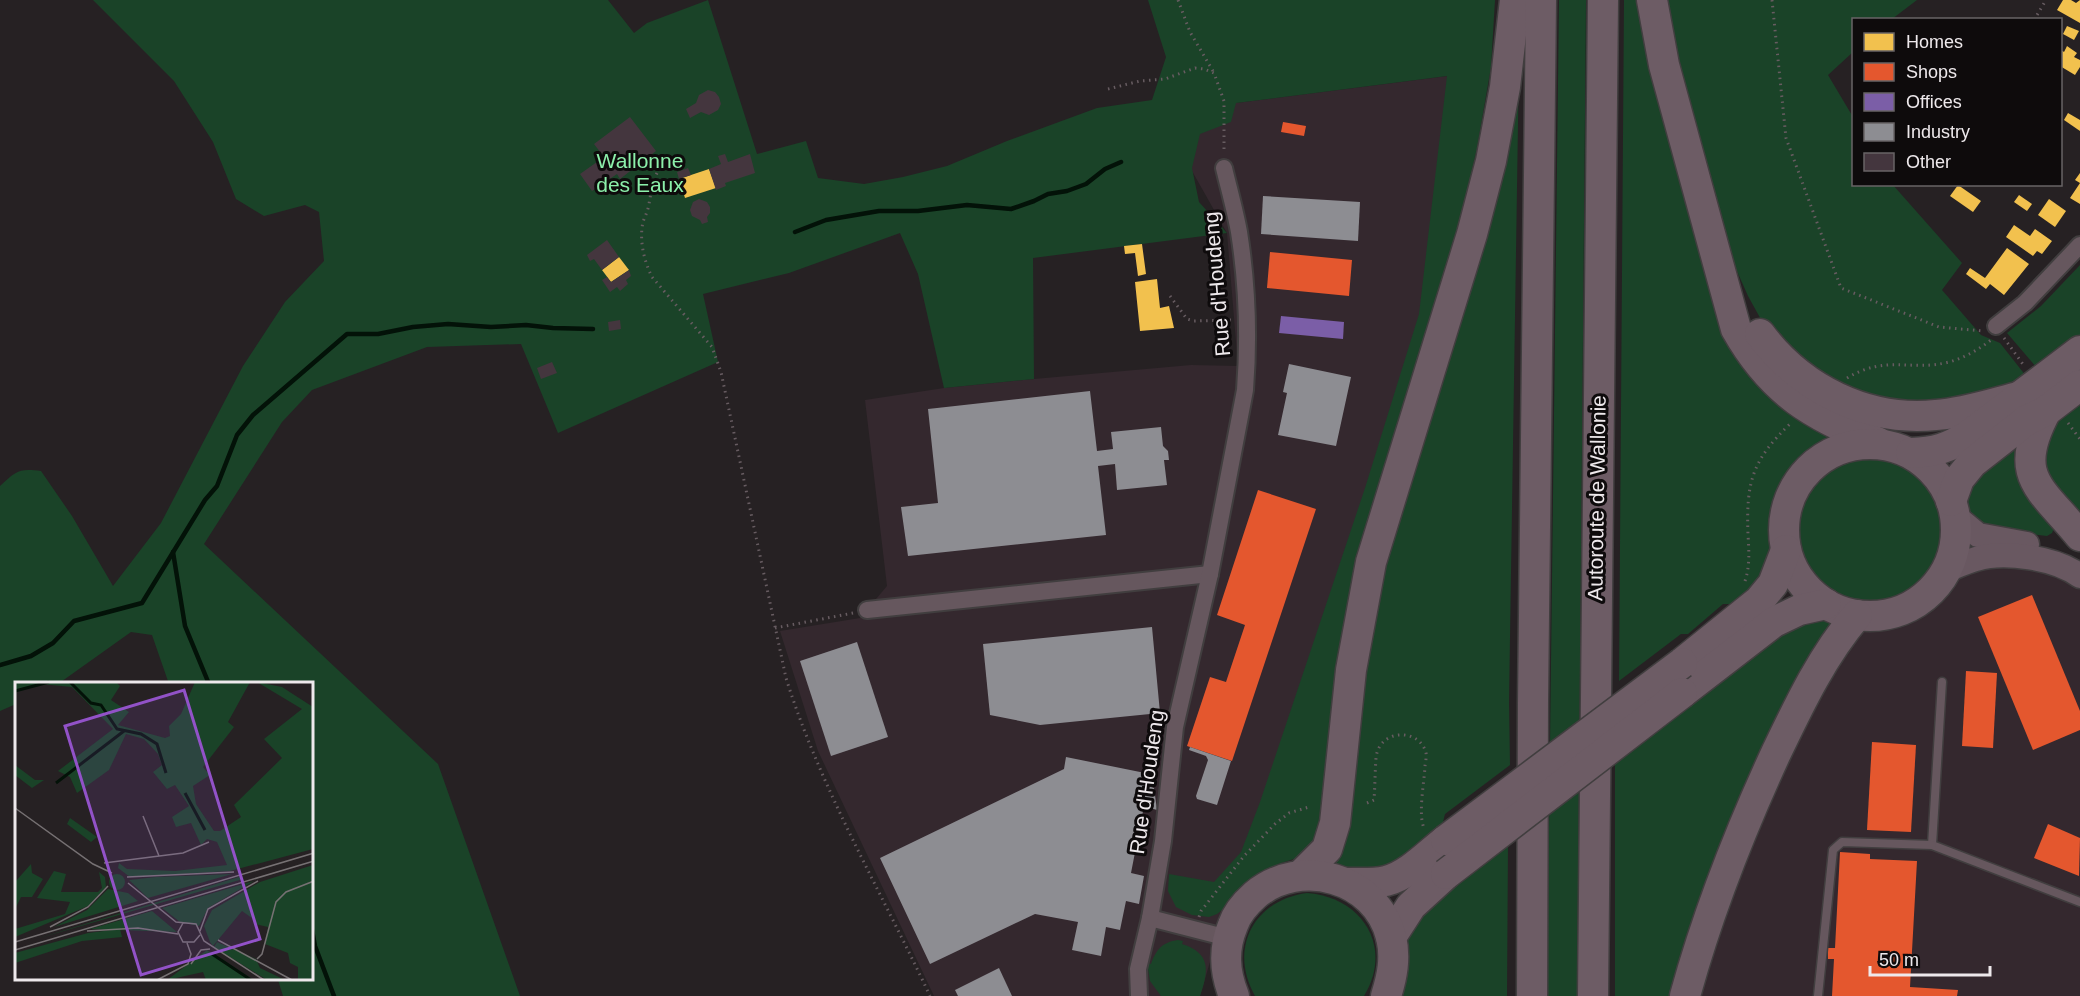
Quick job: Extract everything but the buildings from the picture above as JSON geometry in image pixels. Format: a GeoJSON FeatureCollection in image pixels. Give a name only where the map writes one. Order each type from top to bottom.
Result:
{"type":"FeatureCollection","features":[{"type":"Feature","properties":{"kind":"highway"},"geometry":{"type":"LineString","coordinates":[[1302,875],[1327,849],[1335,823],[1351,670],[1371,562],[1472,234],[1491,161],[1506,87],[1515,0]]}},
{"type":"Feature","properties":{"kind":"highway"},"geometry":{"type":"LineString","coordinates":[[1532,996],[1541,0]]}},
{"type":"Feature","properties":{"kind":"highway","name":"Autoroute de Wallonie"},"geometry":{"type":"LineString","coordinates":[[1593,996],[1603,0]]}},
{"type":"Feature","properties":{"kind":"highway"},"geometry":{"type":"LineString","coordinates":[[1652,0],[1664,65],[1736,329],[1751,355],[1772,379],[1815,414],[1881,444],[1911,453],[1933,453],[1952,446],[2040,398]]}},
{"type":"Feature","properties":{"kind":"highway"},"geometry":{"type":"LineString","coordinates":[[1714,249],[1753,324],[1769,346],[1785,363],[1831,396],[1884,413],[1908,416],[1936,415],[2040,398],[2080,385]]}},
{"type":"Feature","properties":{"kind":"highway"},"geometry":{"type":"LineString","coordinates":[[1953,509],[1959,479],[1972,463],[2027,420],[2040,398],[2080,351]]}},
{"type":"Feature","properties":{"kind":"highway"},"geometry":{"type":"LineString","coordinates":[[2040,398],[2030,463],[2034,479],[2039,490],[2080,536]]}},
{"type":"Feature","properties":{"kind":"highway"},"geometry":{"type":"LineString","coordinates":[[1881,444],[1861,444],[1840,448],[1821,458],[1806,471],[1794,489],[1786,508],[1783,529],[1791,566],[1800,581],[1812,594],[1840,611],[1857,615],[1886,614],[1914,603],[1932,589],[1945,571],[1953,554],[1956,535],[1953,509],[1945,486],[1924,462],[1911,453]]}},
{"type":"Feature","properties":{"kind":"highway"},"geometry":{"type":"LineString","coordinates":[[1234,996],[1228,981],[1225,960],[1228,938],[1235,919],[1247,902],[1263,889],[1281,879],[1302,875],[1325,876],[1348,883],[1379,883],[1406,872],[1436,836],[1682,663],[1759,601],[1773,584],[1786,549]]}},
{"type":"Feature","properties":{"kind":"highway"},"geometry":{"type":"LineString","coordinates":[[1391,937],[1411,906],[1446,874],[1774,622],[1799,610],[1826,604]]}},
{"type":"Feature","properties":{"kind":"highway"},"geometry":{"type":"LineString","coordinates":[[1685,996],[1711,910],[1751,807],[1790,723],[1837,638],[1857,615]]}},
{"type":"Feature","properties":{"kind":"highway"},"geometry":{"type":"LineString","coordinates":[[1348,883],[1365,895],[1386,922],[1394,957],[1392,977],[1386,996]]}},
{"type":"Feature","properties":{"kind":"main road"},"geometry":{"type":"LineString","coordinates":[[1953,509],[1962,524],[1978,534],[2048,547],[2080,561]]}},
{"type":"Feature","properties":{"kind":"main road"},"geometry":{"type":"LineString","coordinates":[[1945,571],[1976,558],[2000,555],[2056,564],[2080,576]]}},
{"type":"Feature","properties":{"kind":"street","name":"Rue d'Houdeng"},"geometry":{"type":"LineString","coordinates":[[1139,996],[1138,969],[1150,918],[1166,824],[1175,727],[1210,574],[1244,399],[1247,364],[1246,320],[1239,232],[1224,168]]}},
{"type":"Feature","properties":{"kind":"street"},"geometry":{"type":"LineString","coordinates":[[1995,332],[2080,245]]}},
{"type":"Feature","properties":{"kind":"street"},"geometry":{"type":"LineString","coordinates":[[867,610],[1210,574]]}},
{"type":"Feature","properties":{"kind":"street"},"geometry":{"type":"LineString","coordinates":[[1150,918],[1228,938]]}},
{"type":"Feature","properties":{"kind":"lane"},"geometry":{"type":"LineString","coordinates":[[1932,845],[1942,682]]}},
{"type":"Feature","properties":{"kind":"lane"},"geometry":{"type":"LineString","coordinates":[[1818,996],[1833,850],[1842,842],[1932,845],[2080,902]]}},
{"type":"Feature","properties":{"kind":"path"},"geometry":{"type":"LineString","coordinates":[[1178,0],[1190,32],[1214,73],[1224,101],[1224,168]]}},
{"type":"Feature","properties":{"kind":"path"},"geometry":{"type":"LineString","coordinates":[[1772,0],[1786,138],[1841,288],[1939,327],[1995,332]]}},
{"type":"Feature","properties":{"kind":"path"},"geometry":{"type":"LineString","coordinates":[[2035,18],[2046,0]]}},
{"type":"Feature","properties":{"kind":"path"},"geometry":{"type":"LineString","coordinates":[[1108,89],[1140,81],[1165,79],[1195,68],[1214,73]]}},
{"type":"Feature","properties":{"kind":"path"},"geometry":{"type":"LineString","coordinates":[[657,173],[652,183],[643,223],[643,249],[646,265],[652,277],[712,347],[722,372],[786,678],[801,726],[833,798],[930,996]]}},
{"type":"Feature","properties":{"kind":"path"},"geometry":{"type":"LineString","coordinates":[[1170,296],[1187,318],[1194,321],[1246,320]]}},
{"type":"Feature","properties":{"kind":"path"},"geometry":{"type":"LineString","coordinates":[[1841,381],[1870,367],[1890,363],[1929,365],[1947,363],[1970,354],[1995,332]]}},
{"type":"Feature","properties":{"kind":"path"},"geometry":{"type":"LineString","coordinates":[[1995,332],[2040,398],[2080,439]]}},
{"type":"Feature","properties":{"kind":"path"},"geometry":{"type":"LineString","coordinates":[[1743,588],[1749,562],[1748,494],[1754,472],[1772,441],[1797,417]]}},
{"type":"Feature","properties":{"kind":"path"},"geometry":{"type":"LineString","coordinates":[[775,628],[867,610]]}},
{"type":"Feature","properties":{"kind":"path"},"geometry":{"type":"LineString","coordinates":[[1367,803],[1374,801],[1376,756],[1380,745],[1387,738],[1408,736],[1420,743],[1426,753],[1422,824],[1436,836]]}},
{"type":"Feature","properties":{"kind":"shaded area"},"geometry":{"type":"Polygon","coordinates":[[[1491,67],[1477,148],[1300,857],[1278,864],[1247,882],[1226,907],[1200,996],[934,996],[818,751],[780,631],[860,618],[887,586],[865,400],[944,388],[1034,379],[1191,365],[1238,366],[1227,233],[1152,100],[1236,103],[1448,76],[1491,67]]]}},
{"type":"Feature","properties":{"kind":"shaded area"},"geometry":{"type":"Polygon","coordinates":[[[2038,566],[2080,589],[2080,996],[1698,996],[1717,918],[1788,753],[1857,629],[1896,623],[1909,618],[1925,609],[1957,578],[1973,567],[2038,566]]]}},
{"type":"Feature","properties":{"kind":"green space","name":"Wallonne des Eaux"},"geometry":{"type":"Polygon","coordinates":[[[93,0],[608,0],[634,33],[647,23],[708,0],[757,154],[806,141],[818,178],[864,184],[947,166],[1097,108],[1152,100],[1166,57],[1148,0],[1495,0],[1491,67],[1477,148],[1322,820],[1313,844],[1300,857],[1278,864],[1247,882],[1226,907],[1209,917],[1192,915],[1176,907],[1168,891],[1169,874],[1214,882],[1241,852],[1260,802],[1365,488],[1419,314],[1447,76],[1236,103],[1231,122],[1200,134],[1192,168],[1199,202],[1227,233],[1033,258],[1034,379],[944,388],[918,274],[900,233],[789,273],[703,294],[718,362],[558,433],[521,344],[427,347],[312,390],[282,422],[204,544],[438,764],[520,996],[283,996],[278,981],[314,981],[314,682],[168,682],[152,635],[131,632],[61,682],[15,682],[15,704],[0,711],[0,486],[18,472],[41,471],[72,516],[113,586],[161,523],[243,366],[285,302],[324,261],[319,212],[305,205],[264,216],[236,199],[213,142],[174,81],[93,0]]]}},
{"type":"Feature","properties":{"kind":"green space"},"geometry":{"type":"Polygon","coordinates":[[[1559,0],[1586,0],[1577,996],[1547,996],[1559,0]]]}},
{"type":"Feature","properties":{"kind":"green space"},"geometry":{"type":"Polygon","coordinates":[[[1624,0],[1642,0],[1727,327],[1844,436],[1816,448],[1794,468],[1786,479],[1779,493],[1772,523],[1770,567],[1758,585],[1738,604],[1723,604],[1688,634],[1681,634],[1619,681],[1624,0]]]}},
{"type":"Feature","properties":{"kind":"green space"},"geometry":{"type":"Polygon","coordinates":[[[1665,0],[1917,0],[1893,18],[1852,18],[1852,53],[1828,75],[1852,115],[1852,186],[1894,186],[1962,263],[1942,290],[1981,335],[2000,343],[2026,376],[1993,394],[1931,407],[1828,386],[1764,325],[1748,296],[1729,253],[1702,155],[1665,0]]]}},
{"type":"Feature","properties":{"kind":"green space"},"geometry":{"type":"Polygon","coordinates":[[[1519,60],[1509,702],[1510,765],[1445,814],[1440,834],[1399,865],[1358,872],[1328,863],[1383,551],[1519,60]]]}},
{"type":"Feature","properties":{"kind":"green space"},"geometry":{"type":"Polygon","coordinates":[[[2080,265],[2080,337],[2037,368],[2007,333],[2041,306],[2080,265]]]}},
{"type":"Feature","properties":{"kind":"green space"},"geometry":{"type":"Polygon","coordinates":[[[2080,401],[2080,526],[2047,490],[2039,441],[2045,428],[2080,401]]]}},
{"type":"Feature","properties":{"kind":"green space"},"geometry":{"type":"Polygon","coordinates":[[[2019,445],[2055,526],[2052,533],[2047,536],[1993,530],[1965,514],[1964,499],[1968,487],[2019,445]]]}},
{"type":"Feature","properties":{"kind":"green space"},"geometry":{"type":"Polygon","coordinates":[[[1869,458],[1896,464],[1909,470],[1920,479],[1929,490],[1935,503],[1941,530],[1935,557],[1929,570],[1920,581],[1909,590],[1896,596],[1869,602],[1842,596],[1829,590],[1818,581],[1809,570],[1803,557],[1797,530],[1803,503],[1809,490],[1818,479],[1829,470],[1842,464],[1869,458]]]}},
{"type":"Feature","properties":{"kind":"green space"},"geometry":{"type":"Polygon","coordinates":[[[1822,617],[1838,619],[1676,996],[1615,996],[1615,762],[1788,625],[1822,617]]]}},
{"type":"Feature","properties":{"kind":"green space"},"geometry":{"type":"Polygon","coordinates":[[[1508,844],[1507,996],[1398,996],[1406,967],[1407,939],[1426,903],[1508,844]]]}},
{"type":"Feature","properties":{"kind":"green space"},"geometry":{"type":"Polygon","coordinates":[[[1307,893],[1343,904],[1357,914],[1367,928],[1374,943],[1375,960],[1372,978],[1364,996],[1255,996],[1247,978],[1244,961],[1251,929],[1260,916],[1273,905],[1288,897],[1307,893]]]}},
{"type":"Feature","properties":{"kind":"green space"},"geometry":{"type":"Polygon","coordinates":[[[1178,940],[1183,941],[1182,944],[1198,952],[1203,958],[1206,971],[1200,996],[1161,996],[1150,981],[1147,963],[1151,964],[1164,945],[1178,940]]]}},
{"type":"Feature","properties":{"kind":"waterway"},"geometry":{"type":"LineString","coordinates":[[795,232],[826,220],[879,211],[918,211],[967,205],[1011,209],[1048,194],[1067,191],[1086,184],[1105,169],[1121,162]]}},
{"type":"Feature","properties":{"kind":"waterway"},"geometry":{"type":"LineString","coordinates":[[0,665],[31,656],[53,643],[74,621],[142,603],[205,500],[217,486],[237,435],[253,415],[347,334],[378,334],[413,327],[448,324],[593,329]]}},
{"type":"Feature","properties":{"kind":"waterway"},"geometry":{"type":"LineString","coordinates":[[173,552],[185,626],[208,682]]}},
{"type":"Feature","properties":{"kind":"waterway"},"geometry":{"type":"LineString","coordinates":[[314,941],[334,996]]}}]}
